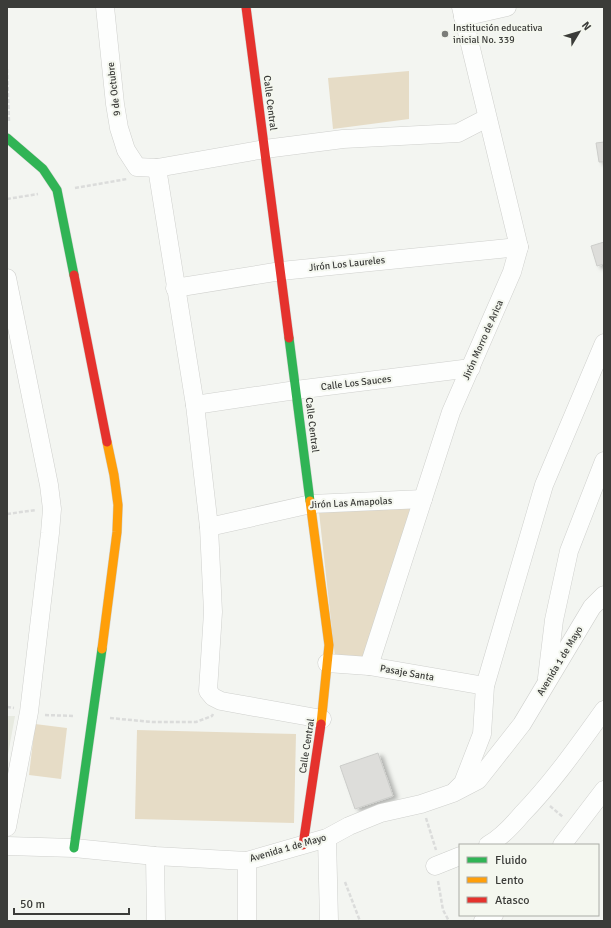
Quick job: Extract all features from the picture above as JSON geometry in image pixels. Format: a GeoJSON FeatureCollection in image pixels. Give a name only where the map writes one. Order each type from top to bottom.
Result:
{"type":"FeatureCollection","features":[{"type":"Feature","properties":{"kind":"street","name":"9 de Octubre"},"geometry":{"type":"LineString","coordinates":[[105,7],[115,104],[119,128],[126,150],[137,167],[157,172]]}},
{"type":"Feature","properties":{"kind":"street","name":"Calle Central"},"geometry":{"type":"LineString","coordinates":[[246,7],[329,645],[322,719],[303,845]]}},
{"type":"Feature","properties":{"kind":"street"},"geometry":{"type":"LineString","coordinates":[[462,12],[507,7]]}},
{"type":"Feature","properties":{"kind":"street","name":"Jirón Morro de Arica"},"geometry":{"type":"LineString","coordinates":[[369,666],[451,412],[512,272],[519,247],[462,12]]}},
{"type":"Feature","properties":{"kind":"street"},"geometry":{"type":"LineString","coordinates":[[322,719],[221,701],[213,697],[208,691],[214,612],[209,527],[195,405],[157,172],[265,149],[343,139],[458,133],[487,118]]}},
{"type":"Feature","properties":{"kind":"street"},"geometry":{"type":"LineString","coordinates":[[9,139],[43,169],[57,190],[114,475],[118,506],[117,532],[74,848]]}},
{"type":"Feature","properties":{"kind":"street","name":"Jirón Los Laureles"},"geometry":{"type":"LineString","coordinates":[[175,288],[281,271],[519,247]]}},
{"type":"Feature","properties":{"kind":"street"},"geometry":{"type":"LineString","coordinates":[[7,278],[49,485],[52,509],[29,712],[7,827]]}},
{"type":"Feature","properties":{"kind":"street"},"geometry":{"type":"LineString","coordinates":[[453,793],[463,783],[482,734],[485,686],[544,486],[604,343]]}},
{"type":"Feature","properties":{"kind":"street","name":"Calle Los Sauces"},"geometry":{"type":"LineString","coordinates":[[195,405],[296,390],[471,368]]}},
{"type":"Feature","properties":{"kind":"street"},"geometry":{"type":"LineString","coordinates":[[546,685],[554,620],[569,551],[604,461]]}},
{"type":"Feature","properties":{"kind":"street","name":"Jirón Las Amapolas"},"geometry":{"type":"LineString","coordinates":[[209,527],[311,504],[423,499]]}},
{"type":"Feature","properties":{"kind":"street","name":"Avenida 1 de Mayo"},"geometry":{"type":"LineString","coordinates":[[7,846],[74,848],[155,856],[247,861],[327,838],[349,826],[381,813],[421,804],[453,793],[478,780],[522,724],[592,607],[604,595]]}},
{"type":"Feature","properties":{"kind":"street","name":"Pasaje Santa"},"geometry":{"type":"LineString","coordinates":[[327,663],[369,666],[485,686]]}},
{"type":"Feature","properties":{"kind":"street"},"geometry":{"type":"LineString","coordinates":[[490,844],[503,835],[538,798],[604,710]]}},
{"type":"Feature","properties":{"kind":"street"},"geometry":{"type":"LineString","coordinates":[[563,844],[604,790]]}},
{"type":"Feature","properties":{"kind":"street"},"geometry":{"type":"LineString","coordinates":[[327,838],[329,921]]}},
{"type":"Feature","properties":{"kind":"street"},"geometry":{"type":"LineString","coordinates":[[155,856],[156,921]]}},
{"type":"Feature","properties":{"kind":"street"},"geometry":{"type":"LineString","coordinates":[[435,866],[459,856]]}},
{"type":"Feature","properties":{"kind":"street"},"geometry":{"type":"LineString","coordinates":[[247,861],[247,921]]}},
{"type":"Feature","properties":{"kind":"street"},"geometry":{"type":"LineString","coordinates":[[483,921],[492,916]]}},
{"type":"Feature","properties":{"kind":"path"},"geometry":{"type":"LineString","coordinates":[[7,69],[9,139]]}},
{"type":"Feature","properties":{"kind":"path"},"geometry":{"type":"LineString","coordinates":[[7,199],[157,172]]}},
{"type":"Feature","properties":{"kind":"path"},"geometry":{"type":"LineString","coordinates":[[7,514],[52,509]]}},
{"type":"Feature","properties":{"kind":"path"},"geometry":{"type":"LineString","coordinates":[[7,707],[47,716],[93,716],[152,722],[196,722],[212,716],[221,701]]}},
{"type":"Feature","properties":{"kind":"path"},"geometry":{"type":"LineString","coordinates":[[538,798],[576,826]]}},
{"type":"Feature","properties":{"kind":"shaded area"},"geometry":{"type":"Polygon","coordinates":[[[409,71],[409,119],[333,129],[328,78],[409,71]]]}},
{"type":"Feature","properties":{"kind":"shaded area"},"geometry":{"type":"Polygon","coordinates":[[[415,505],[365,661],[335,657],[319,512],[415,505]]]}},
{"type":"Feature","properties":{"kind":"shaded area"},"geometry":{"type":"Polygon","coordinates":[[[7,716],[15,716],[7,760],[7,716]]]}},
{"type":"Feature","properties":{"kind":"shaded area"},"geometry":{"type":"Polygon","coordinates":[[[35,724],[67,728],[61,779],[29,775],[35,724]]]}},
{"type":"Feature","properties":{"kind":"shaded area"},"geometry":{"type":"Polygon","coordinates":[[[137,730],[296,734],[294,823],[135,819],[137,730]]]}},
{"type":"Feature","properties":{"kind":"building"},"geometry":{"type":"Polygon","coordinates":[[[604,142],[604,162],[599,162],[596,143],[604,142]]]}},
{"type":"Feature","properties":{"kind":"building"},"geometry":{"type":"Polygon","coordinates":[[[604,242],[604,264],[597,266],[591,246],[604,242]]]}},
{"type":"Feature","properties":{"kind":"building"},"geometry":{"type":"Polygon","coordinates":[[[378,753],[393,796],[355,809],[340,766],[378,753]]]}},
{"type":"Feature","properties":{"kind":"traffic: fast"},"geometry":{"type":"LineString","coordinates":[[7,138],[43,169],[57,190],[74,275]]}},
{"type":"Feature","properties":{"kind":"traffic: fast"},"geometry":{"type":"LineString","coordinates":[[289,338],[310,501]]}},
{"type":"Feature","properties":{"kind":"traffic: fast"},"geometry":{"type":"LineString","coordinates":[[74,848],[102,649]]}},
{"type":"Feature","properties":{"kind":"traffic: slow"},"geometry":{"type":"LineString","coordinates":[[102,649],[117,532],[118,505],[114,475],[107,442]]}},
{"type":"Feature","properties":{"kind":"traffic: slow"},"geometry":{"type":"LineString","coordinates":[[310,501],[329,645],[321,724]]}},
{"type":"Feature","properties":{"kind":"traffic: jam"},"geometry":{"type":"LineString","coordinates":[[246,7],[289,338]]}},
{"type":"Feature","properties":{"kind":"traffic: jam"},"geometry":{"type":"LineString","coordinates":[[74,275],[107,442]]}},
{"type":"Feature","properties":{"kind":"traffic: jam"},"geometry":{"type":"LineString","coordinates":[[303,845],[321,724]]}},
{"type":"Feature","properties":{"kind":"place","name":"Institución educativa inicial No. 339"},"geometry":{"type":"Point","coordinates":[445,34]}}]}
